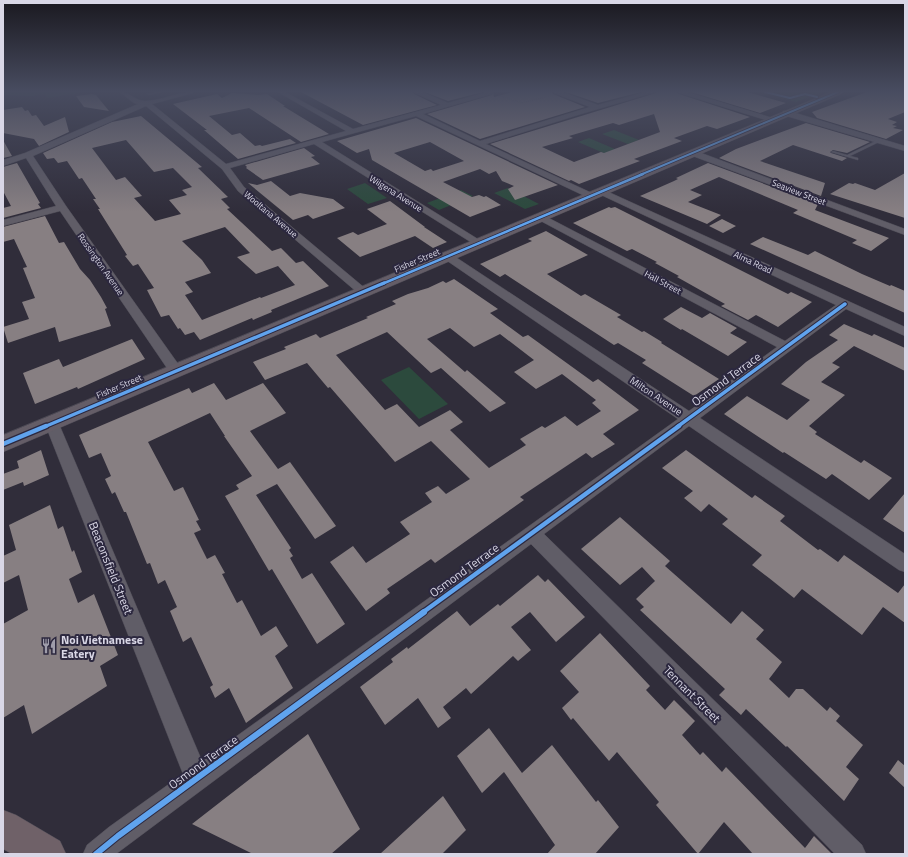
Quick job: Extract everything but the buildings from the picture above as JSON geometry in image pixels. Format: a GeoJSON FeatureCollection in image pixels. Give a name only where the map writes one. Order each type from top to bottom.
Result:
{"type":"FeatureCollection","features":[{"type":"Feature","properties":{"kind":"highway"},"geometry":{"type":"LineString","coordinates":[[3,828],[47,854]]}},
{"type":"Feature","properties":{"kind":"street"},"geometry":{"type":"LineString","coordinates":[[3,163],[28,155],[77,132]]}},
{"type":"Feature","properties":{"kind":"street","name":"Wooltana Avenue"},"geometry":{"type":"LineString","coordinates":[[185,132],[225,167],[240,189],[362,291]]}},
{"type":"Feature","properties":{"kind":"street"},"geometry":{"type":"LineString","coordinates":[[225,167],[354,132]]}},
{"type":"Feature","properties":{"kind":"street","name":"Alma Road"},"geometry":{"type":"LineString","coordinates":[[456,132],[905,332]]}},
{"type":"Feature","properties":{"kind":"street"},"geometry":{"type":"LineString","coordinates":[[480,143],[516,132]]}},
{"type":"Feature","properties":{"kind":"street","name":"Fisher Street"},"geometry":{"type":"LineString","coordinates":[[3,444],[362,291],[742,132]]}},
{"type":"Feature","properties":{"kind":"street"},"geometry":{"type":"LineString","coordinates":[[849,132],[905,149]]}},
{"type":"Feature","properties":{"kind":"street","name":"Wilgena Avenue"},"geometry":{"type":"LineString","coordinates":[[316,142],[477,243]]}},
{"type":"Feature","properties":{"kind":"street","name":"Seaview Street"},"geometry":{"type":"LineString","coordinates":[[693,153],[905,232]]}},
{"type":"Feature","properties":{"kind":"street","name":"Rossington Avenue"},"geometry":{"type":"LineString","coordinates":[[28,155],[62,207],[176,371]]}},
{"type":"Feature","properties":{"kind":"street"},"geometry":{"type":"LineString","coordinates":[[3,223],[62,207]]}},
{"type":"Feature","properties":{"kind":"street","name":"Hall Street"},"geometry":{"type":"LineString","coordinates":[[540,217],[786,347]]}},
{"type":"Feature","properties":{"kind":"street","name":"Milton Avenue"},"geometry":{"type":"LineString","coordinates":[[447,256],[905,564]]}},
{"type":"Feature","properties":{"kind":"street","name":"Osmond Terrace"},"geometry":{"type":"LineString","coordinates":[[96,854],[197,778],[845,304]]}},
{"type":"Feature","properties":{"kind":"street","name":"Beaconsfield Street"},"geometry":{"type":"LineString","coordinates":[[52,424],[197,778]]}},
{"type":"Feature","properties":{"kind":"street","name":"Tennant Street"},"geometry":{"type":"LineString","coordinates":[[532,533],[853,854]]}},
{"type":"Feature","properties":{"kind":"lane"},"geometry":{"type":"LineString","coordinates":[[847,156],[879,141]]}},
{"type":"Feature","properties":{"kind":"lane"},"geometry":{"type":"LineString","coordinates":[[833,152],[858,160]]}},
{"type":"Feature","properties":{"kind":"green space"},"geometry":{"type":"Polygon","coordinates":[[[608,132],[619,132],[639,140],[628,144],[602,134],[608,132]]]}},
{"type":"Feature","properties":{"kind":"green space"},"geometry":{"type":"Polygon","coordinates":[[[589,138],[617,150],[606,154],[578,142],[589,138]]]}},
{"type":"Feature","properties":{"kind":"green space"},"geometry":{"type":"Polygon","coordinates":[[[365,183],[387,198],[368,204],[347,189],[365,183]]]}},
{"type":"Feature","properties":{"kind":"green space"},"geometry":{"type":"Polygon","coordinates":[[[508,188],[539,204],[525,209],[494,193],[508,188]]]}},
{"type":"Feature","properties":{"kind":"green space"},"geometry":{"type":"Polygon","coordinates":[[[461,190],[473,196],[439,210],[427,203],[461,190]]]}},
{"type":"Feature","properties":{"kind":"green space"},"geometry":{"type":"Polygon","coordinates":[[[409,367],[448,404],[419,419],[381,380],[409,367]]]}},
{"type":"Feature","properties":{"kind":"cycle path"},"geometry":{"type":"LineString","coordinates":[[3,444],[743,132]]}},
{"type":"Feature","properties":{"kind":"cycle path"},"geometry":{"type":"LineString","coordinates":[[96,854],[118,836],[845,304]]}},
{"type":"Feature","properties":{"kind":"place","name":"Noi Vietnamese Eatery"},"geometry":{"type":"Point","coordinates":[49,646]}}]}
